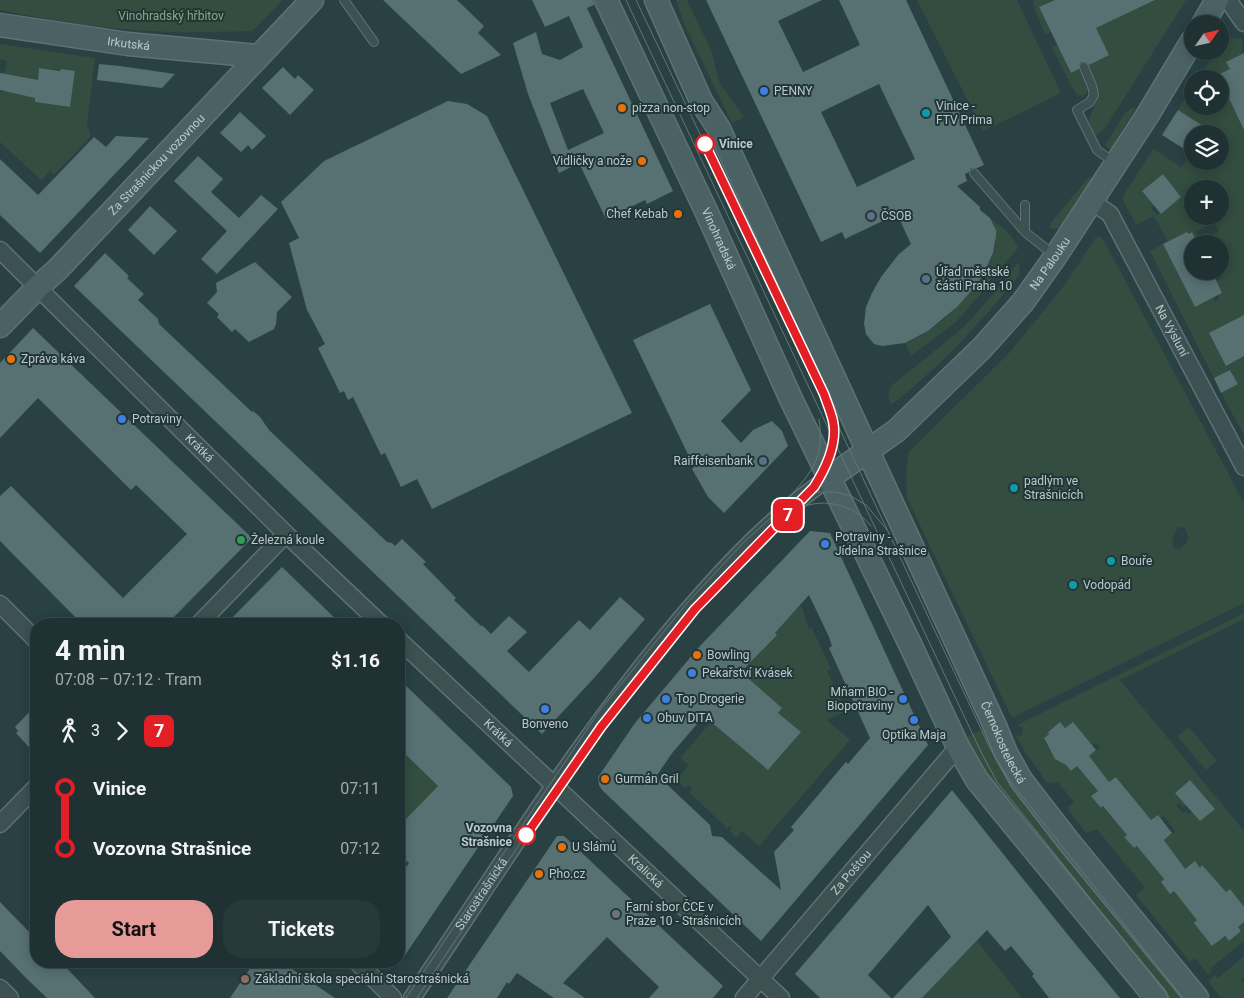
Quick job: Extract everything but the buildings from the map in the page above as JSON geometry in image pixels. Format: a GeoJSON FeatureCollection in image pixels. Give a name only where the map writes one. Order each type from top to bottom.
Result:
{"type":"FeatureCollection","features":[{"type":"Feature","properties":{"kind":"main road","name":"Za Strašnickou vozovnou"},"geometry":{"type":"LineString","coordinates":[[0,326],[38,286],[58,270],[312,0]]}},
{"type":"Feature","properties":{"kind":"main road","name":"Vinohradská"},"geometry":{"type":"LineString","coordinates":[[606,0],[829,478]]}},
{"type":"Feature","properties":{"kind":"main road"},"geometry":{"type":"LineString","coordinates":[[1208,15],[1217,0]]}},
{"type":"Feature","properties":{"kind":"main road"},"geometry":{"type":"LineString","coordinates":[[658,4],[701,101],[719,129],[867,452]]}},
{"type":"Feature","properties":{"kind":"main road","name":"Irkutská"},"geometry":{"type":"LineString","coordinates":[[0,25],[128,44],[258,56]]}},
{"type":"Feature","properties":{"kind":"main road","name":"Na Palouku"},"geometry":{"type":"LineString","coordinates":[[829,478],[896,431],[982,348],[1023,302],[1147,116],[1184,54]]}},
{"type":"Feature","properties":{"kind":"main road","name":"Černokostelecká"},"geometry":{"type":"LineString","coordinates":[[867,452],[1006,753],[1021,780],[1069,842],[1197,998]]}},
{"type":"Feature","properties":{"kind":"main road"},"geometry":{"type":"LineString","coordinates":[[829,478],[958,747],[977,780],[1156,998]]}},
{"type":"Feature","properties":{"kind":"street"},"geometry":{"type":"LineString","coordinates":[[1228,0],[1244,23]]}},
{"type":"Feature","properties":{"kind":"street","name":"Na Výsluní"},"geometry":{"type":"LineString","coordinates":[[1091,201],[1110,214],[1244,467]]}},
{"type":"Feature","properties":{"kind":"street","name":"Krátká"},"geometry":{"type":"LineString","coordinates":[[0,250],[286,534],[375,618]]}},
{"type":"Feature","properties":{"kind":"street","name":"Starostrašnická"},"geometry":{"type":"LineString","coordinates":[[412,998],[554,785],[620,693],[691,606],[770,526],[811,490],[829,478]]}},
{"type":"Feature","properties":{"kind":"street"},"geometry":{"type":"LineString","coordinates":[[205,618],[286,534]]}},
{"type":"Feature","properties":{"kind":"street"},"geometry":{"type":"LineString","coordinates":[[0,604],[30,634]]}},
{"type":"Feature","properties":{"kind":"street","name":"Krátká"},"geometry":{"type":"LineString","coordinates":[[405,646],[554,785]]}},
{"type":"Feature","properties":{"kind":"street","name":"Za Poštou"},"geometry":{"type":"LineString","coordinates":[[744,998],[958,747]]}},
{"type":"Feature","properties":{"kind":"street","name":"Kralická"},"geometry":{"type":"LineString","coordinates":[[554,785],[761,978],[780,998]]}},
{"type":"Feature","properties":{"kind":"street"},"geometry":{"type":"LineString","coordinates":[[0,824],[30,793]]}},
{"type":"Feature","properties":{"kind":"street"},"geometry":{"type":"LineString","coordinates":[[363,968],[393,998]]}},
{"type":"Feature","properties":{"kind":"street"},"geometry":{"type":"LineString","coordinates":[[0,988],[10,998]]}},
{"type":"Feature","properties":{"kind":"lane"},"geometry":{"type":"LineString","coordinates":[[344,0],[374,42]]}},
{"type":"Feature","properties":{"kind":"lane"},"geometry":{"type":"LineString","coordinates":[[1084,67],[1094,95],[1090,102],[1077,110],[1097,150],[1116,163]]}},
{"type":"Feature","properties":{"kind":"lane"},"geometry":{"type":"LineString","coordinates":[[974,173],[1025,232],[1055,256]]}},
{"type":"Feature","properties":{"kind":"lane"},"geometry":{"type":"LineString","coordinates":[[1025,205],[1025,232]]}},
{"type":"Feature","properties":{"kind":"green space","name":"Vinohradský hřbitov"},"geometry":{"type":"Polygon","coordinates":[[[0,0],[283,0],[252,31],[187,32],[111,28],[37,17],[0,10],[0,0]]]}},
{"type":"Feature","properties":{"kind":"green space"},"geometry":{"type":"Polygon","coordinates":[[[676,0],[687,0],[712,52],[719,82],[744,117],[732,123],[685,26],[676,0]]]}},
{"type":"Feature","properties":{"kind":"green space"},"geometry":{"type":"Polygon","coordinates":[[[917,0],[1017,0],[1061,93],[983,131],[917,0]]]}},
{"type":"Feature","properties":{"kind":"green space"},"geometry":{"type":"Polygon","coordinates":[[[1033,0],[1055,0],[1039,7],[1051,32],[1047,34],[1044,32],[1033,0]]]}},
{"type":"Feature","properties":{"kind":"green space"},"geometry":{"type":"Polygon","coordinates":[[[1155,0],[1186,0],[1105,128],[1098,134],[1094,134],[1089,121],[1097,100],[1097,89],[1088,65],[1109,55],[1096,28],[1155,0]]]}},
{"type":"Feature","properties":{"kind":"green space"},"geometry":{"type":"Polygon","coordinates":[[[1229,38],[1241,39],[1243,44],[1242,54],[1226,62],[1230,69],[1204,70],[1210,60],[1229,60],[1229,38]]]}},
{"type":"Feature","properties":{"kind":"green space"},"geometry":{"type":"Polygon","coordinates":[[[0,44],[95,58],[87,124],[91,136],[54,175],[50,171],[41,180],[0,142],[0,92],[11,92],[4,74],[7,61],[0,59],[0,44]],[[39,68],[35,102],[70,107],[75,71],[39,68]]]}},
{"type":"Feature","properties":{"kind":"green space"},"geometry":{"type":"Polygon","coordinates":[[[1057,44],[1071,73],[1080,69],[1089,88],[1085,95],[1077,95],[1072,88],[1052,47],[1057,44]]]}},
{"type":"Feature","properties":{"kind":"green space"},"geometry":{"type":"Polygon","coordinates":[[[1229,93],[1244,108],[1244,325],[1240,318],[1209,334],[1226,365],[1244,356],[1244,435],[1221,393],[1238,384],[1231,370],[1214,378],[1150,251],[1163,244],[1195,307],[1213,298],[1215,301],[1219,299],[1218,295],[1222,293],[1216,281],[1229,280],[1229,235],[1212,235],[1219,231],[1216,225],[1229,225],[1229,180],[1184,180],[1184,225],[1209,225],[1196,232],[1198,235],[1187,232],[1168,242],[1154,216],[1136,225],[1122,198],[1153,149],[1181,167],[1184,163],[1184,170],[1229,170],[1229,125],[1202,125],[1186,115],[1229,115],[1229,93]],[[1163,174],[1142,191],[1154,205],[1151,208],[1157,215],[1181,197],[1163,174]]]}},
{"type":"Feature","properties":{"kind":"green space"},"geometry":{"type":"Polygon","coordinates":[[[1184,100],[1184,114],[1178,110],[1184,100]]]}},
{"type":"Feature","properties":{"kind":"green space"},"geometry":{"type":"Polygon","coordinates":[[[1132,108],[1135,109],[1111,150],[1105,145],[1125,113],[1132,108]]]}},
{"type":"Feature","properties":{"kind":"green space"},"geometry":{"type":"Polygon","coordinates":[[[1090,176],[1093,179],[1060,228],[1049,229],[1052,221],[1090,176]]]}},
{"type":"Feature","properties":{"kind":"green space"},"geometry":{"type":"Polygon","coordinates":[[[990,218],[1010,235],[1018,248],[957,321],[911,356],[905,343],[934,327],[948,315],[972,291],[982,276],[995,246],[995,231],[990,218]]]}},
{"type":"Feature","properties":{"kind":"green space"},"geometry":{"type":"Polygon","coordinates":[[[1096,237],[1101,237],[1244,503],[1244,603],[1012,718],[907,498],[908,453],[1011,351],[1066,283],[1096,237]],[[1179,527],[1174,536],[1173,546],[1178,550],[1186,544],[1188,536],[1185,528],[1179,527]]]}},
{"type":"Feature","properties":{"kind":"green space"},"geometry":{"type":"Polygon","coordinates":[[[1019,262],[1020,274],[976,326],[925,377],[891,405],[888,396],[891,386],[964,327],[1019,262]]]}},
{"type":"Feature","properties":{"kind":"green space"},"geometry":{"type":"Polygon","coordinates":[[[800,606],[809,629],[812,628],[831,669],[827,671],[846,711],[827,720],[850,740],[759,846],[742,831],[736,837],[730,831],[732,827],[730,826],[728,829],[689,792],[692,788],[689,785],[686,789],[676,780],[689,765],[680,758],[711,722],[765,768],[770,768],[799,734],[797,729],[737,677],[800,606]]]}},
{"type":"Feature","properties":{"kind":"green space"},"geometry":{"type":"Polygon","coordinates":[[[1244,613],[1244,619],[1120,680],[1244,831],[1244,914],[1220,939],[1226,937],[1229,940],[1241,931],[1238,927],[1244,922],[1244,941],[1210,969],[1212,971],[1208,975],[1195,958],[1190,962],[1136,895],[1145,888],[1097,829],[1086,833],[1067,808],[1074,802],[1058,782],[1047,783],[1015,735],[1021,736],[1023,728],[1017,725],[1244,613]],[[1060,722],[1048,732],[1049,734],[1044,738],[1047,742],[1045,743],[1058,761],[1062,760],[1071,771],[1077,766],[1080,768],[1083,761],[1100,747],[1096,743],[1092,746],[1073,722],[1065,728],[1060,722]],[[1116,777],[1092,796],[1101,808],[1133,798],[1116,777]],[[1190,780],[1175,793],[1186,805],[1183,807],[1179,803],[1176,805],[1183,813],[1186,811],[1189,814],[1192,812],[1200,821],[1215,809],[1190,780]],[[1157,816],[1151,821],[1138,825],[1125,837],[1134,848],[1137,846],[1167,844],[1164,840],[1175,831],[1164,816],[1160,819],[1157,816]],[[1179,861],[1171,868],[1172,873],[1161,882],[1170,893],[1174,891],[1184,903],[1195,895],[1202,866],[1200,868],[1195,861],[1185,869],[1179,861]]]}},
{"type":"Feature","properties":{"kind":"green space"},"geometry":{"type":"Polygon","coordinates":[[[1189,727],[1217,761],[1206,770],[1177,736],[1189,727]]]}},
{"type":"Feature","properties":{"kind":"green space"},"geometry":{"type":"Polygon","coordinates":[[[986,728],[1187,998],[1165,998],[1003,800],[963,738],[986,728]]]}},
{"type":"Feature","properties":{"kind":"green space"},"geometry":{"type":"Polygon","coordinates":[[[405,754],[438,786],[405,818],[405,754]]]}},
{"type":"Feature","properties":{"kind":"green space"},"geometry":{"type":"Polygon","coordinates":[[[977,941],[1022,998],[922,998],[977,941]]]}},
{"type":"Feature","properties":{"kind":"green space"},"geometry":{"type":"Polygon","coordinates":[[[1244,956],[1244,978],[1241,980],[1244,983],[1244,998],[1221,998],[1208,981],[1215,975],[1218,978],[1244,956]]]}},
{"type":"Feature","properties":{"kind":"tram line"},"geometry":{"type":"LineString","coordinates":[[626,0],[982,754],[997,782],[1170,998]]}},
{"type":"Feature","properties":{"kind":"tram line"},"geometry":{"type":"LineString","coordinates":[[417,998],[557,788],[622,699],[695,609],[814,487],[827,464],[834,438],[833,421],[824,394],[636,0]]}},
{"type":"Feature","properties":{"kind":"tram line","name":"7"},"geometry":{"type":"LineString","coordinates":[[526,835],[557,788],[622,699],[695,609],[814,487],[825,469],[830,455],[834,433],[833,421],[824,394],[705,144]]}},
{"type":"Feature","properties":{"kind":"tram line"},"geometry":{"type":"LineString","coordinates":[[785,502],[809,474],[818,456],[820,445],[819,419]]}},
{"type":"Feature","properties":{"kind":"tram line"},"geometry":{"type":"LineString","coordinates":[[835,419],[991,750],[1010,781],[1183,998]]}},
{"type":"Feature","properties":{"kind":"tram line"},"geometry":{"type":"LineString","coordinates":[[406,998],[600,710],[688,602],[743,543],[785,505],[807,494],[820,492],[835,492],[851,496],[866,505],[888,531]]}},
{"type":"Feature","properties":{"kind":"tram line"},"geometry":{"type":"LineString","coordinates":[[794,511],[814,504],[835,504],[855,512],[871,526]]}},
{"type":"Feature","properties":{"kind":"place","name":"PENNY"},"geometry":{"type":"Point","coordinates":[764,91]}},
{"type":"Feature","properties":{"kind":"place","name":"pizza non-stop"},"geometry":{"type":"Point","coordinates":[622,108]}},
{"type":"Feature","properties":{"kind":"place","name":"Vinice - FTV Prima"},"geometry":{"type":"Point","coordinates":[926,113]}},
{"type":"Feature","properties":{"kind":"place","name":"Vinice"},"geometry":{"type":"Point","coordinates":[705,144]}},
{"type":"Feature","properties":{"kind":"place","name":"Vidličky a nože"},"geometry":{"type":"Point","coordinates":[642,161]}},
{"type":"Feature","properties":{"kind":"place","name":"Chef Kebab"},"geometry":{"type":"Point","coordinates":[678,214]}},
{"type":"Feature","properties":{"kind":"place","name":"ČSOB"},"geometry":{"type":"Point","coordinates":[871,216]}},
{"type":"Feature","properties":{"kind":"place","name":"Úřad městské části Praha 10"},"geometry":{"type":"Point","coordinates":[926,279]}},
{"type":"Feature","properties":{"kind":"place","name":"Zpráva káva"},"geometry":{"type":"Point","coordinates":[11,359]}},
{"type":"Feature","properties":{"kind":"place","name":"Potraviny"},"geometry":{"type":"Point","coordinates":[122,419]}},
{"type":"Feature","properties":{"kind":"place","name":"Raiffeisenbank"},"geometry":{"type":"Point","coordinates":[763,461]}},
{"type":"Feature","properties":{"kind":"place","name":"padlým ve Strašnicích"},"geometry":{"type":"Point","coordinates":[1014,488]}},
{"type":"Feature","properties":{"kind":"place","name":"Železná koule"},"geometry":{"type":"Point","coordinates":[241,540]}},
{"type":"Feature","properties":{"kind":"place","name":"Potraviny - Jídelna Strašnice"},"geometry":{"type":"Point","coordinates":[825,544]}},
{"type":"Feature","properties":{"kind":"place","name":"Bouře"},"geometry":{"type":"Point","coordinates":[1111,561]}},
{"type":"Feature","properties":{"kind":"place","name":"Vodopád"},"geometry":{"type":"Point","coordinates":[1073,585]}},
{"type":"Feature","properties":{"kind":"place","name":"Bowling"},"geometry":{"type":"Point","coordinates":[697,655]}},
{"type":"Feature","properties":{"kind":"place","name":"Pekařství Kvásek"},"geometry":{"type":"Point","coordinates":[692,673]}},
{"type":"Feature","properties":{"kind":"place","name":"Top Drogerie"},"geometry":{"type":"Point","coordinates":[666,699]}},
{"type":"Feature","properties":{"kind":"place","name":"Mňam BIO - Biopotraviny"},"geometry":{"type":"Point","coordinates":[903,699]}},
{"type":"Feature","properties":{"kind":"place","name":"Bonveno"},"geometry":{"type":"Point","coordinates":[545,709]}},
{"type":"Feature","properties":{"kind":"place","name":"Obuv DITA"},"geometry":{"type":"Point","coordinates":[647,718]}},
{"type":"Feature","properties":{"kind":"place","name":"Optika Maja"},"geometry":{"type":"Point","coordinates":[914,720]}},
{"type":"Feature","properties":{"kind":"place","name":"Gurmán Gril"},"geometry":{"type":"Point","coordinates":[605,779]}},
{"type":"Feature","properties":{"kind":"place","name":"Vozovna Strašnice"},"geometry":{"type":"Point","coordinates":[526,835]}},
{"type":"Feature","properties":{"kind":"place","name":"U Slámů"},"geometry":{"type":"Point","coordinates":[562,847]}},
{"type":"Feature","properties":{"kind":"place","name":"Pho.cz"},"geometry":{"type":"Point","coordinates":[539,874]}},
{"type":"Feature","properties":{"kind":"place","name":"Farní sbor ČCE v Praze 10 - Strašnicích"},"geometry":{"type":"Point","coordinates":[616,914]}},
{"type":"Feature","properties":{"kind":"place","name":"Základní škola speciální Starostrašnická"},"geometry":{"type":"Point","coordinates":[245,979]}}]}
